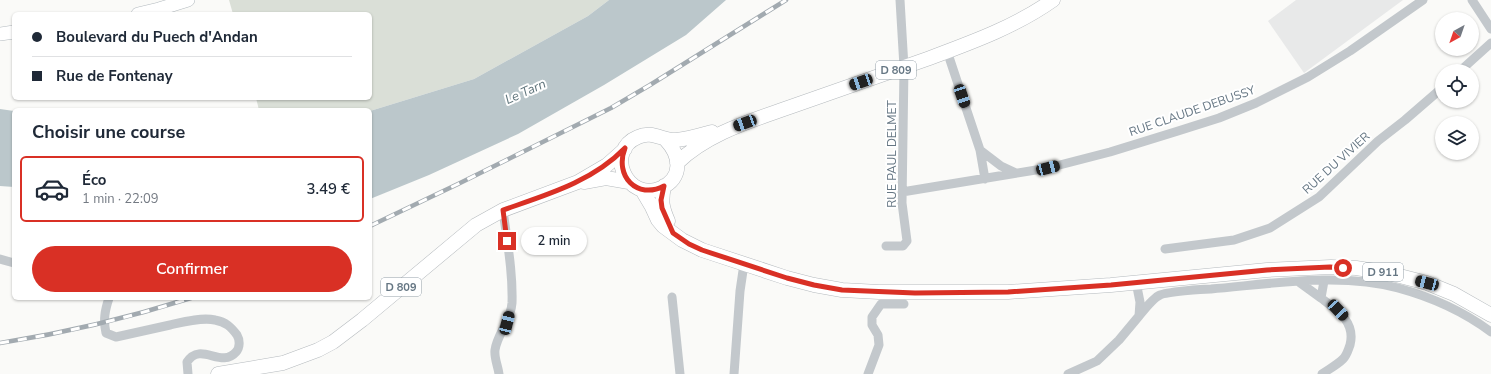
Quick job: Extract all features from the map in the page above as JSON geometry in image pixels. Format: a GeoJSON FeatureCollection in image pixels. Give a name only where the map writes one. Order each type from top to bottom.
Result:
{"type":"FeatureCollection","features":[{"type":"Feature","properties":{"kind":"main road","name":"D 809"},"geometry":{"type":"LineString","coordinates":[[677,163],[694,148],[734,128],[975,41],[1040,10],[1053,0]]}},
{"type":"Feature","properties":{"kind":"main road","name":"D 809"},"geometry":{"type":"LineString","coordinates":[[666,140],[685,139],[734,128]]}},
{"type":"Feature","properties":{"kind":"main road"},"geometry":{"type":"LineString","coordinates":[[644,135],[656,135],[666,140],[676,152],[677,163],[674,176],[664,186],[653,190],[642,190],[629,182],[623,173],[621,165],[622,155],[625,148],[633,140],[644,135]]}},
{"type":"Feature","properties":{"kind":"main road","name":"D 809"},"geometry":{"type":"LineString","coordinates":[[218,374],[283,363],[304,356],[328,345],[362,320],[476,225],[503,210],[578,182],[607,165],[625,148]]}},
{"type":"Feature","properties":{"kind":"main road","name":"D 809"},"geometry":{"type":"LineString","coordinates":[[578,182],[606,178],[629,182]]}},
{"type":"Feature","properties":{"kind":"main road"},"geometry":{"type":"LineString","coordinates":[[664,186],[661,200],[662,208],[673,233]]}},
{"type":"Feature","properties":{"kind":"main road","name":"D 911"},"geometry":{"type":"LineString","coordinates":[[642,190],[658,220],[663,226],[689,244],[744,264],[814,285],[842,290],[879,292],[1016,292],[1282,269],[1330,267],[1356,268],[1388,273],[1427,283],[1454,294],[1491,315]]}},
{"type":"Feature","properties":{"kind":"street"},"geometry":{"type":"LineString","coordinates":[[146,12],[188,0]]}},
{"type":"Feature","properties":{"kind":"street","name":"RUE PAUL DELMET"},"geometry":{"type":"LineString","coordinates":[[886,246],[903,246],[908,241],[902,202],[904,67],[900,0]]}},
{"type":"Feature","properties":{"kind":"street","name":"RUE CLAUDE DEBUSSY"},"geometry":{"type":"LineString","coordinates":[[902,192],[1048,168],[1110,152],[1178,131],[1256,103],[1308,77],[1363,42],[1423,0]]}},
{"type":"Feature","properties":{"kind":"street"},"geometry":{"type":"LineString","coordinates":[[1472,0],[1491,29]]}},
{"type":"Feature","properties":{"kind":"street"},"geometry":{"type":"LineString","coordinates":[[0,34],[12,32]]}},
{"type":"Feature","properties":{"kind":"street"},"geometry":{"type":"LineString","coordinates":[[1468,64],[1491,43]]}},
{"type":"Feature","properties":{"kind":"street"},"geometry":{"type":"LineString","coordinates":[[947,52],[980,150],[986,179]]}},
{"type":"Feature","properties":{"kind":"street","name":"RUE DU VIVIER"},"geometry":{"type":"LineString","coordinates":[[1165,249],[1234,240],[1270,228],[1319,197],[1378,141],[1406,120],[1435,94]]}},
{"type":"Feature","properties":{"kind":"street"},"geometry":{"type":"LineString","coordinates":[[980,150],[1001,166],[1016,174]]}},
{"type":"Feature","properties":{"kind":"street"},"geometry":{"type":"LineString","coordinates":[[499,374],[495,350],[497,342],[507,323],[512,304],[510,266],[503,210]]}},
{"type":"Feature","properties":{"kind":"street"},"geometry":{"type":"LineString","coordinates":[[0,260],[12,263]]}},
{"type":"Feature","properties":{"kind":"street"},"geometry":{"type":"LineString","coordinates":[[734,374],[740,291],[744,264]]}},
{"type":"Feature","properties":{"kind":"street"},"geometry":{"type":"LineString","coordinates":[[1321,298],[1324,281]]}},
{"type":"Feature","properties":{"kind":"street"},"geometry":{"type":"LineString","coordinates":[[1068,374],[1097,361],[1120,340],[1139,316],[1160,294],[1195,290],[1299,282],[1357,281],[1398,288],[1439,302],[1475,320],[1491,332]]}},
{"type":"Feature","properties":{"kind":"street"},"geometry":{"type":"LineString","coordinates":[[1136,282],[1140,302],[1139,316]]}},
{"type":"Feature","properties":{"kind":"street"},"geometry":{"type":"LineString","coordinates":[[1299,282],[1338,310],[1346,319],[1350,329],[1351,340],[1348,352],[1343,359],[1322,374]]}},
{"type":"Feature","properties":{"kind":"street"},"geometry":{"type":"LineString","coordinates":[[672,297],[680,374]]}},
{"type":"Feature","properties":{"kind":"street"},"geometry":{"type":"LineString","coordinates":[[108,300],[104,323],[106,332],[116,337],[192,320],[215,319],[229,324],[239,338],[239,349],[235,354],[230,357],[221,358],[199,353],[193,355],[186,362],[188,374]]}},
{"type":"Feature","properties":{"kind":"street"},"geometry":{"type":"LineString","coordinates":[[868,374],[879,346],[878,335],[872,325],[872,316],[881,304],[904,304]]}},
{"type":"Feature","properties":{"kind":"shaded area"},"geometry":{"type":"Polygon","coordinates":[[[229,0],[609,0],[588,16],[474,79],[372,110],[372,108],[258,108],[256,100],[372,100],[372,12],[232,12],[229,0]]]}},
{"type":"Feature","properties":{"kind":"shaded area"},"geometry":{"type":"Polygon","coordinates":[[[1296,0],[1403,0],[1304,73],[1268,21],[1296,0]]]}},
{"type":"Feature","properties":{"kind":"water","name":"Le Tarn"},"geometry":{"type":"Polygon","coordinates":[[[609,0],[726,0],[686,35],[604,85],[518,134],[429,175],[372,198],[372,110],[474,79],[588,16],[609,0]]]}},
{"type":"Feature","properties":{"kind":"water"},"geometry":{"type":"Polygon","coordinates":[[[0,109],[12,111],[12,187],[0,186],[0,109]]]}},
{"type":"Feature","properties":{"kind":"railway"},"geometry":{"type":"LineString","coordinates":[[372,225],[611,108],[786,0]]}},
{"type":"Feature","properties":{"kind":"railway"},"geometry":{"type":"LineString","coordinates":[[0,343],[48,335],[96,324],[184,300]]}},
{"type":"Feature","properties":{"kind":"route"},"geometry":{"type":"LineString","coordinates":[[507,241],[503,210],[578,182],[607,165],[625,148],[622,155],[621,165],[626,178],[633,185],[642,190],[649,191],[664,186],[661,200],[662,208],[673,233],[682,240],[702,250],[787,278],[842,290],[915,293],[1008,292],[1111,285],[1267,270],[1330,267],[1343,268]]}}]}
